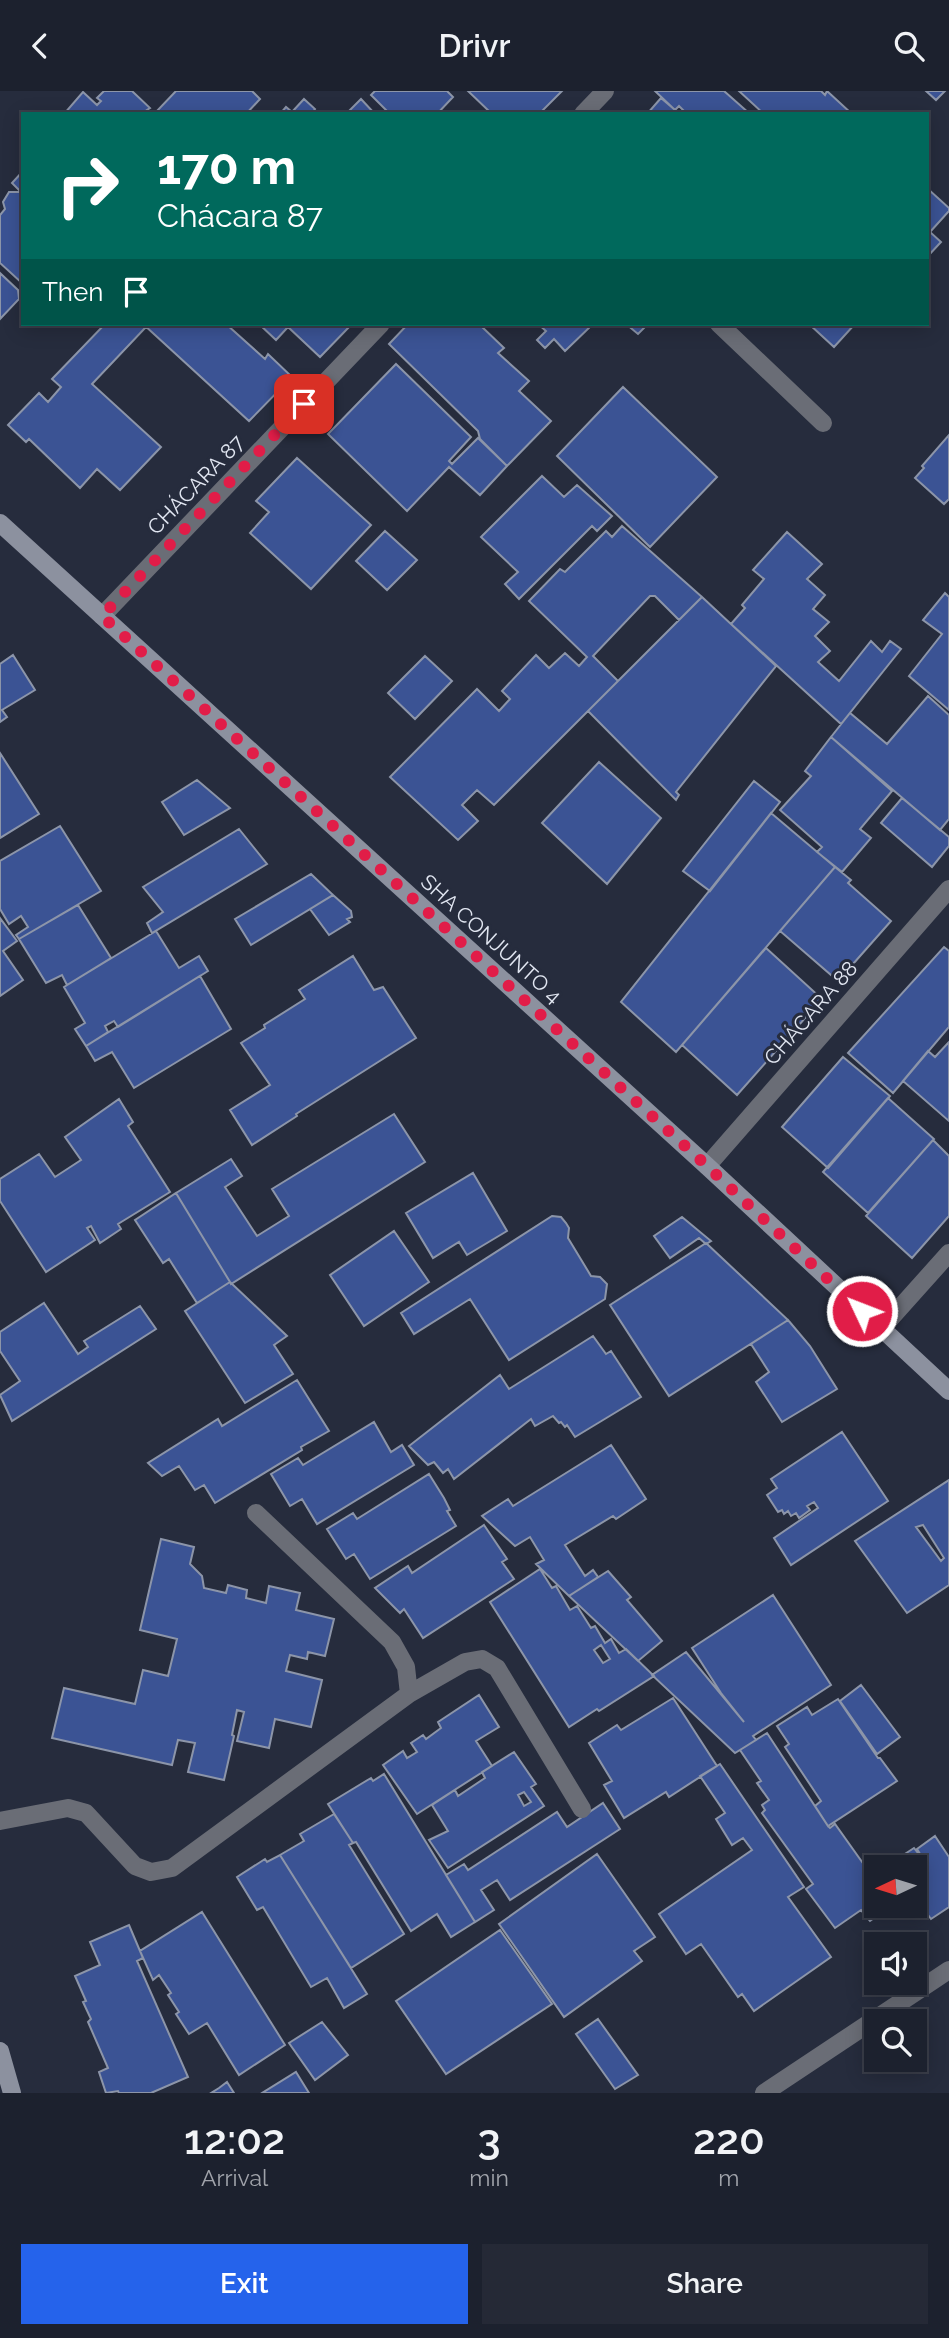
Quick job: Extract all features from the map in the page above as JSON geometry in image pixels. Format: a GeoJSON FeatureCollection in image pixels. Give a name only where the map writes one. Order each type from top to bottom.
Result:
{"type":"FeatureCollection","features":[{"type":"Feature","properties":{"kind":"street"},"geometry":{"type":"LineString","coordinates":[[585,112],[605,91]]}},
{"type":"Feature","properties":{"kind":"street","name":"CHÁCARA 87"},"geometry":{"type":"LineString","coordinates":[[102,616],[379,326]]}},
{"type":"Feature","properties":{"kind":"street"},"geometry":{"type":"LineString","coordinates":[[721,326],[823,423]]}},
{"type":"Feature","properties":{"kind":"street","name":"SHA CONJUNTO 4"},"geometry":{"type":"LineString","coordinates":[[0,523],[707,1166],[949,1391]]}},
{"type":"Feature","properties":{"kind":"street","name":"CHÁCARA 88"},"geometry":{"type":"LineString","coordinates":[[707,1166],[949,889]]}},
{"type":"Feature","properties":{"kind":"street"},"geometry":{"type":"LineString","coordinates":[[881,1329],[949,1253]]}},
{"type":"Feature","properties":{"kind":"street"},"geometry":{"type":"LineString","coordinates":[[256,1513],[393,1642],[406,1667],[409,1694]]}},
{"type":"Feature","properties":{"kind":"street"},"geometry":{"type":"LineString","coordinates":[[0,1821],[68,1808],[86,1813],[135,1866],[151,1872],[172,1868],[409,1694],[465,1662],[482,1659],[497,1668],[582,1809]]}},
{"type":"Feature","properties":{"kind":"street"},"geometry":{"type":"LineString","coordinates":[[764,2093],[949,1970]]}},
{"type":"Feature","properties":{"kind":"street"},"geometry":{"type":"LineString","coordinates":[[0,2051],[12,2093]]}},
{"type":"Feature","properties":{"kind":"building"},"geometry":{"type":"Polygon","coordinates":[[[104,91],[132,91],[150,108],[147,110],[149,112],[66,112],[83,92],[97,105],[101,101],[97,98],[104,91]]]}},
{"type":"Feature","properties":{"kind":"building"},"geometry":{"type":"Polygon","coordinates":[[[176,91],[252,91],[260,99],[248,112],[156,112],[176,91]]]}},
{"type":"Feature","properties":{"kind":"building"},"geometry":{"type":"Polygon","coordinates":[[[375,91],[447,91],[453,97],[439,112],[388,112],[371,95],[375,91]]]}},
{"type":"Feature","properties":{"kind":"building"},"geometry":{"type":"Polygon","coordinates":[[[468,91],[562,91],[541,112],[490,112],[468,91]]]}},
{"type":"Feature","properties":{"kind":"building"},"geometry":{"type":"Polygon","coordinates":[[[655,91],[724,91],[748,112],[685,112],[679,106],[675,110],[655,91]]]}},
{"type":"Feature","properties":{"kind":"building"},"geometry":{"type":"Polygon","coordinates":[[[739,91],[821,91],[825,95],[827,91],[850,112],[762,112],[739,91]]]}},
{"type":"Feature","properties":{"kind":"building"},"geometry":{"type":"Polygon","coordinates":[[[926,91],[945,91],[936,100],[926,91]]]}},
{"type":"Feature","properties":{"kind":"building"},"geometry":{"type":"Polygon","coordinates":[[[661,98],[677,112],[649,112],[661,98]]]}},
{"type":"Feature","properties":{"kind":"building"},"geometry":{"type":"Polygon","coordinates":[[[304,99],[315,109],[313,112],[292,112],[304,99]]]}},
{"type":"Feature","properties":{"kind":"building"},"geometry":{"type":"Polygon","coordinates":[[[361,99],[373,112],[348,112],[361,99]]]}},
{"type":"Feature","properties":{"kind":"building"},"geometry":{"type":"Polygon","coordinates":[[[21,173],[21,192],[12,183],[21,173]]]}},
{"type":"Feature","properties":{"kind":"building"},"geometry":{"type":"Polygon","coordinates":[[[929,190],[949,208],[930,232],[941,242],[929,255],[929,190]]]}},
{"type":"Feature","properties":{"kind":"building"},"geometry":{"type":"Polygon","coordinates":[[[9,192],[21,192],[21,282],[0,263],[0,215],[5,209],[3,202],[9,192]]]}},
{"type":"Feature","properties":{"kind":"building"},"geometry":{"type":"Polygon","coordinates":[[[0,273],[18,290],[19,299],[0,319],[0,273]]]}},
{"type":"Feature","properties":{"kind":"building"},"geometry":{"type":"Polygon","coordinates":[[[103,326],[146,327],[92,384],[161,447],[120,490],[97,469],[80,488],[29,439],[26,442],[8,425],[39,393],[48,402],[61,387],[52,379],[103,326]]]}},
{"type":"Feature","properties":{"kind":"building"},"geometry":{"type":"Polygon","coordinates":[[[145,326],[228,326],[265,359],[268,354],[292,377],[249,421],[145,326]]]}},
{"type":"Feature","properties":{"kind":"building"},"geometry":{"type":"Polygon","coordinates":[[[261,326],[350,326],[320,357],[288,327],[276,340],[261,326]]]}},
{"type":"Feature","properties":{"kind":"building"},"geometry":{"type":"Polygon","coordinates":[[[406,326],[481,326],[504,348],[498,353],[529,381],[519,391],[551,421],[507,466],[480,439],[478,431],[389,344],[406,326]]]}},
{"type":"Feature","properties":{"kind":"building"},"geometry":{"type":"Polygon","coordinates":[[[540,326],[591,326],[565,351],[554,339],[545,348],[537,340],[546,331],[540,326]]]}},
{"type":"Feature","properties":{"kind":"building"},"geometry":{"type":"Polygon","coordinates":[[[628,326],[646,326],[638,334],[628,326]]]}},
{"type":"Feature","properties":{"kind":"building"},"geometry":{"type":"Polygon","coordinates":[[[811,326],[853,326],[834,347],[811,326]]]}},
{"type":"Feature","properties":{"kind":"building"},"geometry":{"type":"Polygon","coordinates":[[[396,364],[471,437],[449,461],[452,464],[478,438],[507,466],[480,495],[449,467],[407,511],[328,434],[396,364]]]}},
{"type":"Feature","properties":{"kind":"building"},"geometry":{"type":"Polygon","coordinates":[[[623,387],[717,477],[650,547],[557,456],[623,387]]]}},
{"type":"Feature","properties":{"kind":"building"},"geometry":{"type":"Polygon","coordinates":[[[949,435],[949,499],[944,504],[915,478],[949,435]]]}},
{"type":"Feature","properties":{"kind":"building"},"geometry":{"type":"Polygon","coordinates":[[[297,458],[371,525],[311,589],[250,533],[269,512],[256,501],[297,458]]]}},
{"type":"Feature","properties":{"kind":"building"},"geometry":{"type":"Polygon","coordinates":[[[542,476],[564,497],[577,485],[612,516],[597,531],[592,526],[519,599],[505,584],[518,572],[481,537],[542,476]]]}},
{"type":"Feature","properties":{"kind":"building"},"geometry":{"type":"Polygon","coordinates":[[[622,526],[702,597],[679,620],[655,596],[650,596],[593,656],[618,681],[494,805],[477,790],[462,805],[478,821],[458,840],[390,777],[477,689],[499,711],[510,699],[502,691],[536,655],[549,668],[565,653],[579,666],[587,657],[529,601],[560,569],[565,572],[606,531],[612,537],[622,526]]]}},
{"type":"Feature","properties":{"kind":"building"},"geometry":{"type":"Polygon","coordinates":[[[385,531],[417,560],[387,590],[356,561],[385,531]]]}},
{"type":"Feature","properties":{"kind":"building"},"geometry":{"type":"Polygon","coordinates":[[[787,532],[822,564],[807,579],[825,595],[813,609],[829,622],[815,636],[830,651],[818,662],[839,681],[871,641],[882,652],[890,641],[901,649],[841,724],[731,624],[745,608],[742,605],[764,579],[753,570],[787,532]]]}},
{"type":"Feature","properties":{"kind":"building"},"geometry":{"type":"Polygon","coordinates":[[[945,593],[949,597],[949,710],[909,676],[942,634],[923,620],[945,593]]]}},
{"type":"Feature","properties":{"kind":"building"},"geometry":{"type":"Polygon","coordinates":[[[702,597],[776,666],[676,792],[679,795],[676,800],[588,711],[702,597]]]}},
{"type":"Feature","properties":{"kind":"building"},"geometry":{"type":"Polygon","coordinates":[[[13,655],[35,690],[2,710],[7,717],[0,722],[0,664],[13,655]]]}},
{"type":"Feature","properties":{"kind":"building"},"geometry":{"type":"Polygon","coordinates":[[[425,656],[452,681],[415,719],[388,693],[425,656]]]}},
{"type":"Feature","properties":{"kind":"building"},"geometry":{"type":"Polygon","coordinates":[[[928,696],[949,715],[949,819],[940,830],[831,737],[850,713],[887,744],[928,696]]]}},
{"type":"Feature","properties":{"kind":"building"},"geometry":{"type":"Polygon","coordinates":[[[831,737],[892,791],[860,829],[871,838],[842,872],[817,852],[822,847],[780,810],[811,776],[805,771],[831,737]]]}},
{"type":"Feature","properties":{"kind":"building"},"geometry":{"type":"Polygon","coordinates":[[[0,753],[39,814],[0,838],[0,753]]]}},
{"type":"Feature","properties":{"kind":"building"},"geometry":{"type":"Polygon","coordinates":[[[599,762],[661,818],[607,884],[542,823],[599,762]]]}},
{"type":"Feature","properties":{"kind":"building"},"geometry":{"type":"Polygon","coordinates":[[[197,780],[230,808],[184,835],[162,802],[197,780]]]}},
{"type":"Feature","properties":{"kind":"building"},"geometry":{"type":"Polygon","coordinates":[[[754,781],[780,802],[710,891],[683,871],[754,781]]]}},
{"type":"Feature","properties":{"kind":"building"},"geometry":{"type":"Polygon","coordinates":[[[902,798],[949,837],[949,846],[932,867],[881,823],[902,798]]]}},
{"type":"Feature","properties":{"kind":"building"},"geometry":{"type":"Polygon","coordinates":[[[771,813],[835,867],[676,1052],[621,1002],[771,813]]]}},
{"type":"Feature","properties":{"kind":"building"},"geometry":{"type":"Polygon","coordinates":[[[60,826],[101,891],[19,939],[16,935],[28,927],[21,916],[9,924],[0,909],[0,861],[60,826]]]}},
{"type":"Feature","properties":{"kind":"building"},"geometry":{"type":"Polygon","coordinates":[[[239,829],[267,864],[152,933],[147,923],[163,912],[143,887],[239,829]]]}},
{"type":"Feature","properties":{"kind":"building"},"geometry":{"type":"Polygon","coordinates":[[[835,867],[851,880],[848,883],[891,921],[838,981],[780,931],[835,867]]]}},
{"type":"Feature","properties":{"kind":"building"},"geometry":{"type":"Polygon","coordinates":[[[311,874],[333,895],[251,945],[235,919],[311,874]]]}},
{"type":"Feature","properties":{"kind":"building"},"geometry":{"type":"Polygon","coordinates":[[[333,895],[351,911],[352,917],[347,919],[350,922],[329,935],[310,909],[333,895]]]}},
{"type":"Feature","properties":{"kind":"building"},"geometry":{"type":"Polygon","coordinates":[[[78,905],[111,958],[67,985],[62,975],[46,983],[19,939],[78,905]]]}},
{"type":"Feature","properties":{"kind":"building"},"geometry":{"type":"Polygon","coordinates":[[[0,918],[17,941],[3,951],[23,980],[0,996],[0,918]]]}},
{"type":"Feature","properties":{"kind":"building"},"geometry":{"type":"Polygon","coordinates":[[[156,931],[179,968],[199,956],[208,971],[118,1027],[114,1021],[105,1026],[108,1032],[86,1046],[75,1029],[85,1023],[64,987],[156,931]]]}},
{"type":"Feature","properties":{"kind":"building"},"geometry":{"type":"Polygon","coordinates":[[[944,947],[949,951],[949,1027],[893,1093],[848,1053],[944,947]]]}},
{"type":"Feature","properties":{"kind":"building"},"geometry":{"type":"Polygon","coordinates":[[[766,948],[822,999],[737,1095],[682,1045],[766,948]]]}},
{"type":"Feature","properties":{"kind":"building"},"geometry":{"type":"Polygon","coordinates":[[[353,956],[374,990],[383,987],[416,1038],[252,1145],[230,1110],[270,1085],[241,1043],[305,999],[299,990],[353,956]]]}},
{"type":"Feature","properties":{"kind":"building"},"geometry":{"type":"Polygon","coordinates":[[[200,976],[231,1029],[134,1088],[112,1052],[95,1061],[86,1046],[200,976]]]}},
{"type":"Feature","properties":{"kind":"building"},"geometry":{"type":"Polygon","coordinates":[[[949,1042],[949,1121],[903,1081],[928,1051],[935,1057],[949,1042]]]}},
{"type":"Feature","properties":{"kind":"building"},"geometry":{"type":"Polygon","coordinates":[[[843,1057],[890,1096],[828,1168],[782,1127],[843,1057]]]}},
{"type":"Feature","properties":{"kind":"building"},"geometry":{"type":"Polygon","coordinates":[[[888,1098],[934,1139],[868,1213],[823,1172],[888,1098]]]}},
{"type":"Feature","properties":{"kind":"building"},"geometry":{"type":"Polygon","coordinates":[[[119,1099],[133,1122],[128,1126],[170,1192],[118,1224],[121,1229],[100,1243],[91,1226],[87,1228],[95,1240],[46,1272],[0,1201],[0,1179],[39,1154],[55,1177],[81,1160],[65,1137],[119,1099]]]}},
{"type":"Feature","properties":{"kind":"building"},"geometry":{"type":"Polygon","coordinates":[[[394,1114],[425,1162],[231,1284],[176,1193],[231,1159],[242,1176],[225,1187],[257,1236],[289,1216],[272,1189],[394,1114]]]}},
{"type":"Feature","properties":{"kind":"building"},"geometry":{"type":"Polygon","coordinates":[[[933,1140],[949,1156],[949,1216],[912,1258],[866,1216],[933,1140]]]}},
{"type":"Feature","properties":{"kind":"building"},"geometry":{"type":"Polygon","coordinates":[[[473,1173],[507,1231],[467,1255],[459,1242],[433,1258],[406,1213],[473,1173]]]}},
{"type":"Feature","properties":{"kind":"building"},"geometry":{"type":"Polygon","coordinates":[[[176,1193],[230,1282],[197,1303],[169,1259],[163,1263],[135,1220],[176,1193]]]}},
{"type":"Feature","properties":{"kind":"building"},"geometry":{"type":"Polygon","coordinates":[[[552,1216],[561,1217],[566,1223],[569,1228],[568,1238],[591,1276],[600,1277],[607,1284],[605,1299],[509,1360],[470,1299],[414,1334],[401,1313],[552,1216]]]}},
{"type":"Feature","properties":{"kind":"building"},"geometry":{"type":"Polygon","coordinates":[[[682,1217],[711,1241],[706,1244],[699,1238],[670,1258],[654,1236],[682,1217]]]}},
{"type":"Feature","properties":{"kind":"building"},"geometry":{"type":"Polygon","coordinates":[[[394,1231],[429,1282],[364,1326],[330,1275],[394,1231]]]}},
{"type":"Feature","properties":{"kind":"building"},"geometry":{"type":"Polygon","coordinates":[[[706,1243],[788,1320],[669,1396],[610,1305],[706,1243]]]}},
{"type":"Feature","properties":{"kind":"building"},"geometry":{"type":"Polygon","coordinates":[[[230,1282],[287,1336],[274,1345],[293,1374],[245,1403],[185,1311],[230,1282]]]}},
{"type":"Feature","properties":{"kind":"building"},"geometry":{"type":"Polygon","coordinates":[[[44,1303],[78,1354],[88,1347],[84,1341],[140,1306],[156,1329],[12,1421],[0,1395],[20,1381],[0,1351],[0,1332],[44,1303]]]}},
{"type":"Feature","properties":{"kind":"building"},"geometry":{"type":"Polygon","coordinates":[[[788,1320],[810,1346],[837,1389],[782,1422],[756,1382],[769,1372],[751,1344],[788,1320]]]}},
{"type":"Feature","properties":{"kind":"building"},"geometry":{"type":"Polygon","coordinates":[[[593,1336],[606,1354],[611,1351],[641,1397],[575,1437],[567,1425],[565,1427],[553,1416],[535,1426],[531,1419],[454,1479],[448,1469],[443,1473],[434,1462],[428,1465],[409,1446],[500,1375],[509,1389],[593,1336]]]}},
{"type":"Feature","properties":{"kind":"building"},"geometry":{"type":"Polygon","coordinates":[[[297,1380],[329,1431],[215,1503],[204,1485],[195,1490],[179,1466],[162,1476],[148,1463],[218,1419],[222,1426],[297,1380]]]}},
{"type":"Feature","properties":{"kind":"building"},"geometry":{"type":"Polygon","coordinates":[[[374,1422],[391,1452],[402,1445],[414,1465],[317,1524],[302,1499],[290,1506],[271,1474],[298,1458],[303,1465],[374,1422]]]}},
{"type":"Feature","properties":{"kind":"building"},"geometry":{"type":"Polygon","coordinates":[[[842,1432],[888,1501],[791,1565],[774,1538],[818,1508],[814,1502],[807,1506],[810,1510],[799,1518],[796,1513],[791,1516],[788,1511],[784,1514],[782,1510],[778,1512],[767,1495],[777,1488],[771,1479],[842,1432]]]}},
{"type":"Feature","properties":{"kind":"building"},"geometry":{"type":"Polygon","coordinates":[[[611,1445],[646,1499],[616,1519],[613,1516],[565,1545],[585,1576],[593,1570],[598,1577],[569,1596],[536,1564],[544,1560],[530,1537],[515,1546],[482,1516],[508,1499],[513,1506],[611,1445]]]}},
{"type":"Feature","properties":{"kind":"building"},"geometry":{"type":"Polygon","coordinates":[[[429,1474],[444,1498],[450,1510],[447,1511],[456,1526],[370,1579],[354,1554],[346,1559],[327,1529],[353,1513],[357,1519],[429,1474]]]}},
{"type":"Feature","properties":{"kind":"building"},"geometry":{"type":"Polygon","coordinates":[[[949,1480],[949,1585],[907,1613],[855,1541],[949,1480]],[[923,1525],[916,1527],[941,1561],[944,1558],[923,1525]]]}},
{"type":"Feature","properties":{"kind":"building"},"geometry":{"type":"Polygon","coordinates":[[[484,1525],[507,1559],[502,1562],[514,1579],[423,1638],[404,1609],[400,1613],[375,1588],[408,1566],[412,1573],[484,1525]]]}},
{"type":"Feature","properties":{"kind":"building"},"geometry":{"type":"Polygon","coordinates":[[[161,1539],[194,1547],[190,1564],[202,1576],[204,1588],[226,1593],[228,1585],[247,1590],[246,1598],[266,1603],[269,1586],[300,1593],[296,1610],[334,1619],[325,1656],[308,1652],[307,1659],[290,1655],[286,1671],[322,1680],[311,1727],[275,1719],[269,1748],[237,1741],[244,1712],[237,1710],[224,1780],[188,1772],[195,1743],[178,1740],[172,1765],[52,1738],[64,1688],[135,1704],[143,1670],[168,1676],[177,1639],[140,1630],[161,1539]]]}},
{"type":"Feature","properties":{"kind":"building"},"geometry":{"type":"Polygon","coordinates":[[[540,1569],[552,1588],[556,1586],[570,1610],[577,1606],[591,1628],[595,1626],[605,1643],[611,1639],[619,1653],[626,1649],[654,1676],[569,1727],[490,1602],[540,1569]],[[601,1645],[594,1650],[603,1663],[610,1659],[601,1645]]]}},
{"type":"Feature","properties":{"kind":"building"},"geometry":{"type":"Polygon","coordinates":[[[608,1571],[631,1597],[627,1600],[662,1641],[638,1661],[569,1596],[608,1571]]]}},
{"type":"Feature","properties":{"kind":"building"},"geometry":{"type":"Polygon","coordinates":[[[773,1595],[831,1685],[753,1736],[756,1740],[735,1753],[652,1675],[686,1652],[744,1722],[721,1693],[692,1648],[773,1595]]]}},
{"type":"Feature","properties":{"kind":"building"},"geometry":{"type":"Polygon","coordinates":[[[861,1685],[900,1737],[877,1754],[840,1701],[861,1685]]]}},
{"type":"Feature","properties":{"kind":"building"},"geometry":{"type":"Polygon","coordinates":[[[479,1695],[499,1727],[476,1741],[492,1766],[417,1814],[383,1765],[403,1751],[407,1758],[417,1752],[411,1743],[423,1735],[426,1739],[441,1728],[438,1722],[479,1695]]]}},
{"type":"Feature","properties":{"kind":"building"},"geometry":{"type":"Polygon","coordinates":[[[673,1698],[717,1766],[669,1797],[666,1792],[624,1818],[604,1785],[612,1781],[589,1743],[617,1725],[621,1730],[673,1698]]]}},
{"type":"Feature","properties":{"kind":"building"},"geometry":{"type":"Polygon","coordinates":[[[838,1699],[897,1781],[828,1826],[815,1806],[821,1801],[785,1747],[789,1744],[777,1726],[807,1707],[812,1715],[838,1699]]]}},
{"type":"Feature","properties":{"kind":"building"},"geometry":{"type":"Polygon","coordinates":[[[767,1733],[828,1826],[830,1828],[835,1824],[864,1865],[864,1914],[861,1910],[835,1928],[806,1889],[813,1884],[762,1813],[765,1810],[762,1805],[769,1800],[757,1783],[761,1781],[740,1750],[767,1733]]]}},
{"type":"Feature","properties":{"kind":"building"},"geometry":{"type":"Polygon","coordinates":[[[514,1752],[536,1784],[531,1787],[544,1806],[448,1868],[429,1840],[448,1831],[432,1805],[455,1790],[458,1796],[485,1778],[482,1772],[514,1752]],[[524,1792],[518,1795],[524,1806],[531,1802],[524,1792]]]}},
{"type":"Feature","properties":{"kind":"building"},"geometry":{"type":"Polygon","coordinates":[[[720,1764],[804,1887],[788,1897],[831,1957],[754,2011],[742,1994],[738,1997],[701,1944],[686,1954],[659,1914],[752,1850],[743,1838],[732,1845],[716,1819],[725,1813],[700,1776],[720,1764]]]}},
{"type":"Feature","properties":{"kind":"building"},"geometry":{"type":"Polygon","coordinates":[[[384,1774],[475,1922],[451,1937],[437,1914],[411,1931],[356,1842],[353,1843],[328,1804],[371,1778],[373,1781],[384,1774]]]}},
{"type":"Feature","properties":{"kind":"building"},"geometry":{"type":"Polygon","coordinates":[[[603,1803],[620,1829],[510,1900],[497,1880],[481,1890],[494,1910],[475,1922],[446,1875],[464,1864],[468,1870],[557,1812],[567,1827],[603,1803]]]}},
{"type":"Feature","properties":{"kind":"building"},"geometry":{"type":"Polygon","coordinates":[[[334,1814],[353,1843],[349,1845],[404,1934],[351,1968],[280,1855],[304,1841],[300,1834],[334,1814]]]}},
{"type":"Feature","properties":{"kind":"building"},"geometry":{"type":"Polygon","coordinates":[[[935,1836],[949,1857],[949,1907],[931,1919],[928,1915],[928,1855],[921,1855],[917,1849],[935,1836]]]}},
{"type":"Feature","properties":{"kind":"building"},"geometry":{"type":"Polygon","coordinates":[[[914,1848],[920,1855],[903,1855],[914,1848]]]}},
{"type":"Feature","properties":{"kind":"building"},"geometry":{"type":"Polygon","coordinates":[[[597,1854],[655,1937],[634,1951],[642,1961],[564,2017],[499,1924],[597,1854]]]}},
{"type":"Feature","properties":{"kind":"building"},"geometry":{"type":"Polygon","coordinates":[[[280,1855],[367,1994],[344,2008],[327,1978],[311,1987],[263,1907],[257,1910],[237,1877],[265,1859],[267,1862],[280,1855]]]}},
{"type":"Feature","properties":{"kind":"building"},"geometry":{"type":"Polygon","coordinates":[[[202,1912],[285,2045],[239,2075],[207,2023],[189,2034],[176,2014],[179,2012],[168,1995],[171,1993],[159,1975],[153,1980],[140,1951],[202,1912]]]}},
{"type":"Feature","properties":{"kind":"building"},"geometry":{"type":"Polygon","coordinates":[[[129,1925],[143,1958],[137,1961],[188,2077],[151,2093],[106,2093],[99,2072],[108,2068],[88,2022],[91,2019],[83,2002],[86,2001],[75,1976],[100,1965],[90,1942],[129,1925]]]}},
{"type":"Feature","properties":{"kind":"building"},"geometry":{"type":"Polygon","coordinates":[[[500,1930],[552,2004],[446,2074],[396,2001],[500,1930]]]}},
{"type":"Feature","properties":{"kind":"building"},"geometry":{"type":"Polygon","coordinates":[[[598,2019],[638,2075],[615,2089],[576,2034],[598,2019]]]}},
{"type":"Feature","properties":{"kind":"building"},"geometry":{"type":"Polygon","coordinates":[[[322,2022],[348,2055],[315,2080],[289,2043],[322,2022]]]}},
{"type":"Feature","properties":{"kind":"building"},"geometry":{"type":"Polygon","coordinates":[[[296,2072],[309,2093],[262,2093],[296,2072]]]}},
{"type":"Feature","properties":{"kind":"building"},"geometry":{"type":"Polygon","coordinates":[[[227,2082],[234,2093],[211,2093],[219,2088],[227,2082]]]}},
{"type":"Feature","properties":{"kind":"route"},"geometry":{"type":"LineString","coordinates":[[304,404],[102,616],[707,1166],[862,1311]]}}]}
